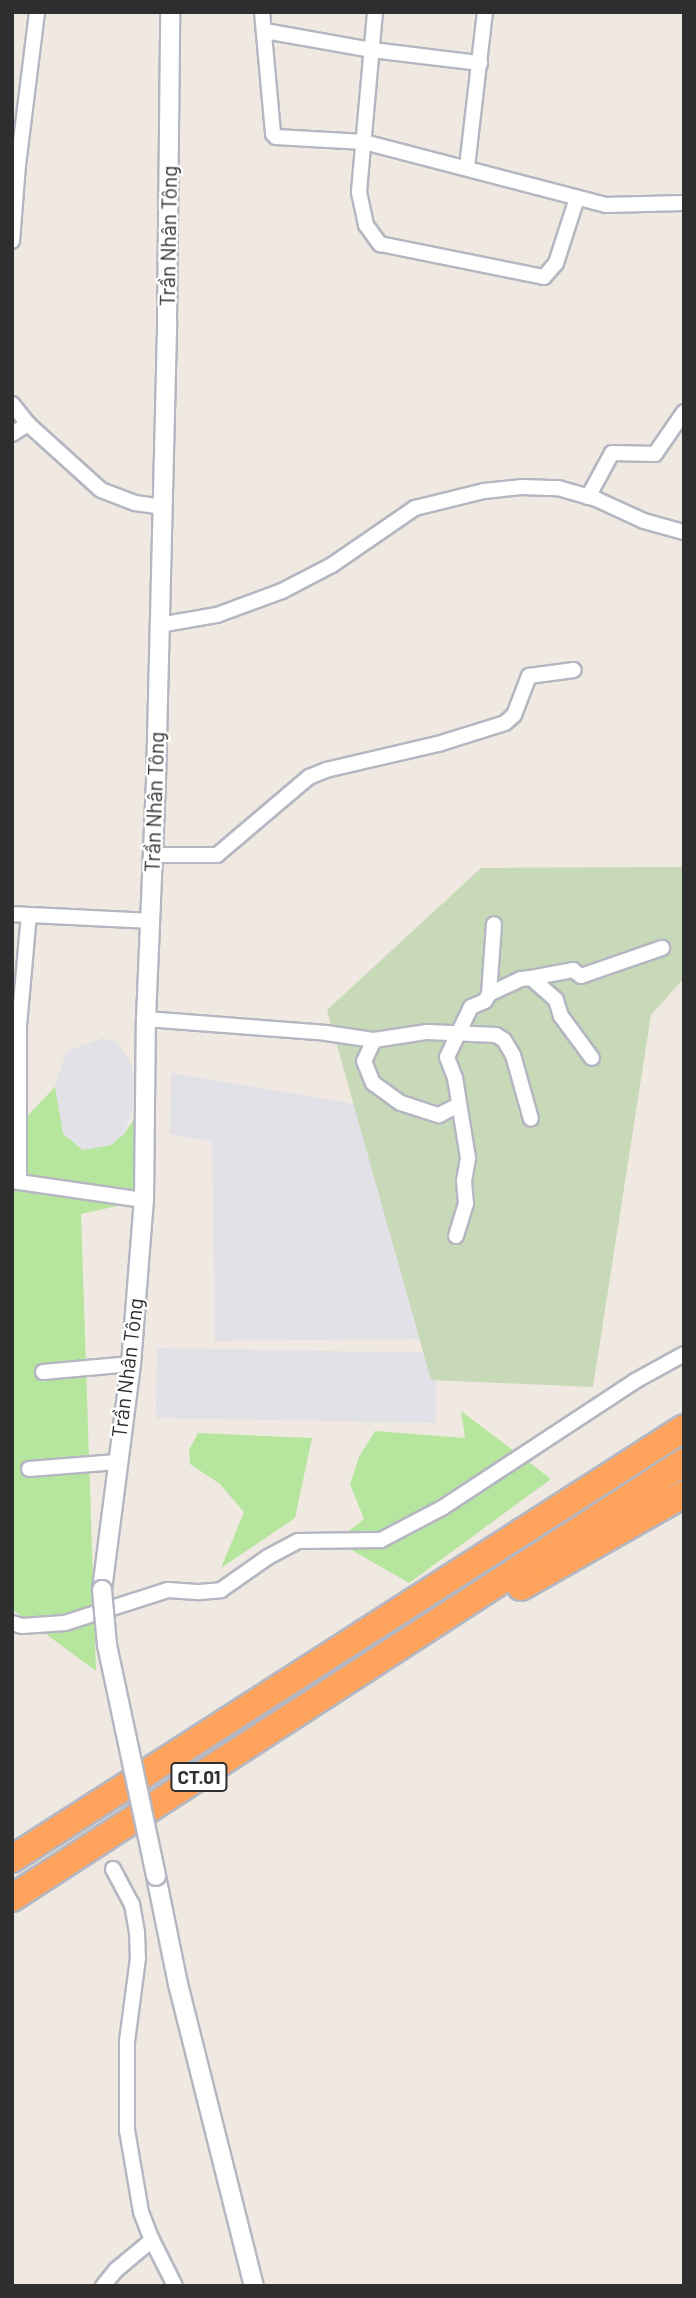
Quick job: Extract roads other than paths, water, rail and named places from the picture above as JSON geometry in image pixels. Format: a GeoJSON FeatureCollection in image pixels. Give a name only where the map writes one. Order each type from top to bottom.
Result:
{"type":"FeatureCollection","features":[{"type":"Feature","properties":{"kind":"highway"},"geometry":{"type":"LineString","coordinates":[[394,1608],[684,1406]]}},
{"type":"Feature","properties":{"kind":"highway"},"geometry":{"type":"LineString","coordinates":[[394,1608],[684,1428]]}},
{"type":"Feature","properties":{"kind":"highway","name":"CT.01"},"geometry":{"type":"LineString","coordinates":[[12,1898],[429,1634],[684,1462]]}},
{"type":"Feature","properties":{"kind":"highway"},"geometry":{"type":"LineString","coordinates":[[429,1634],[684,1494]]}},
{"type":"Feature","properties":{"kind":"highway","name":"CT.01"},"geometry":{"type":"LineString","coordinates":[[12,1859],[275,1690],[394,1608]]}},
{"type":"Feature","properties":{"kind":"street"},"geometry":{"type":"LineString","coordinates":[[12,241],[18,165],[37,12]]}},
{"type":"Feature","properties":{"kind":"street","name":"Trần Nhân Tông"},"geometry":{"type":"LineString","coordinates":[[170,12],[162,507],[146,1019],[144,1200],[131,1364],[102,1590],[107,1645],[178,1984],[254,2286]]}},
{"type":"Feature","properties":{"kind":"street"},"geometry":{"type":"LineString","coordinates":[[262,12],[273,134],[282,138],[364,142],[606,205],[684,203]]}},
{"type":"Feature","properties":{"kind":"street"},"geometry":{"type":"LineString","coordinates":[[374,12],[364,142],[360,162],[361,207],[366,225],[380,244],[544,277],[556,263],[577,198]]}},
{"type":"Feature","properties":{"kind":"street"},"geometry":{"type":"LineString","coordinates":[[467,167],[485,12]]}},
{"type":"Feature","properties":{"kind":"street"},"geometry":{"type":"LineString","coordinates":[[265,31],[372,50],[480,63]]}},
{"type":"Feature","properties":{"kind":"street"},"geometry":{"type":"LineString","coordinates":[[12,404],[28,424],[101,490],[135,503],[162,507]]}},
{"type":"Feature","properties":{"kind":"street"},"geometry":{"type":"LineString","coordinates":[[588,496],[612,453],[655,454],[684,412]]}},
{"type":"Feature","properties":{"kind":"street"},"geometry":{"type":"LineString","coordinates":[[12,434],[28,424]]}},
{"type":"Feature","properties":{"kind":"street"},"geometry":{"type":"LineString","coordinates":[[159,625],[217,615],[282,591],[332,565],[415,508],[484,491],[521,487],[558,488],[588,496],[644,521],[684,532]]}},
{"type":"Feature","properties":{"kind":"street"},"geometry":{"type":"LineString","coordinates":[[153,855],[217,855],[309,777],[326,770],[438,744],[505,723],[514,715],[529,676],[574,670]]}},
{"type":"Feature","properties":{"kind":"street"},"geometry":{"type":"LineString","coordinates":[[12,914],[150,921]]}},
{"type":"Feature","properties":{"kind":"street"},"geometry":{"type":"LineString","coordinates":[[29,915],[16,1026],[16,1181],[144,1200]]}},
{"type":"Feature","properties":{"kind":"street"},"geometry":{"type":"LineString","coordinates":[[456,1236],[466,1204],[464,1181],[468,1158],[447,1057],[471,1007],[485,1001],[489,993],[494,924]]}},
{"type":"Feature","properties":{"kind":"street"},"geometry":{"type":"LineString","coordinates":[[489,993],[521,979],[573,970],[581,976],[662,948]]}},
{"type":"Feature","properties":{"kind":"street"},"geometry":{"type":"LineString","coordinates":[[531,978],[556,1000],[561,1016],[592,1058]]}},
{"type":"Feature","properties":{"kind":"street"},"geometry":{"type":"LineString","coordinates":[[146,1019],[326,1033],[374,1040],[427,1032],[496,1035],[504,1040],[513,1055],[531,1119]]}},
{"type":"Feature","properties":{"kind":"street"},"geometry":{"type":"LineString","coordinates":[[374,1040],[364,1061],[373,1083],[401,1103],[439,1115],[459,1105]]}},
{"type":"Feature","properties":{"kind":"street"},"geometry":{"type":"LineString","coordinates":[[12,1623],[22,1626],[65,1623],[168,1590],[221,1590],[268,1557],[298,1541],[381,1540],[442,1508],[635,1381],[684,1354]]}},
{"type":"Feature","properties":{"kind":"street"},"geometry":{"type":"LineString","coordinates":[[43,1373],[131,1364]]}},
{"type":"Feature","properties":{"kind":"street"},"geometry":{"type":"LineString","coordinates":[[29,1469],[117,1462]]}},
{"type":"Feature","properties":{"kind":"street"},"geometry":{"type":"LineString","coordinates":[[113,1869],[132,1904],[137,1932],[138,1958],[127,2041],[127,2130],[141,2212],[152,2241],[175,2286]]}},
{"type":"Feature","properties":{"kind":"street"},"geometry":{"type":"LineString","coordinates":[[103,2286],[116,2270],[152,2241]]}}]}
